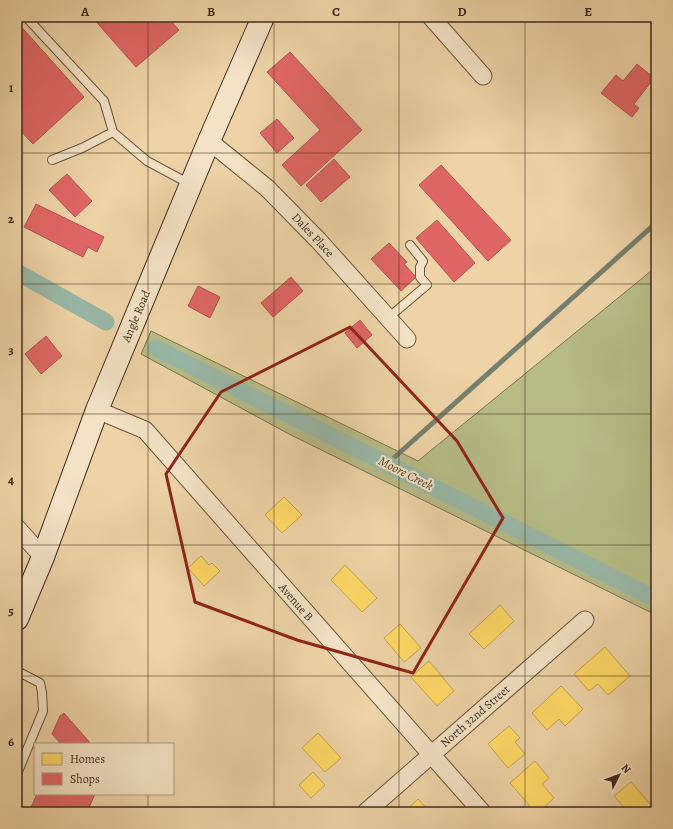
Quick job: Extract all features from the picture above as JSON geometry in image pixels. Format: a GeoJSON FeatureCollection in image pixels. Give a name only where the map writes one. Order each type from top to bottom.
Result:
{"type":"FeatureCollection","features":[{"type":"Feature","properties":{"kind":"main road","name":"Angle Road"},"geometry":{"type":"LineString","coordinates":[[17,619],[43,557],[97,410],[209,141],[263,17]]}},
{"type":"Feature","properties":{"kind":"street"},"geometry":{"type":"LineString","coordinates":[[431,17],[483,76]]}},
{"type":"Feature","properties":{"kind":"street","name":"Dales Place"},"geometry":{"type":"LineString","coordinates":[[209,141],[267,188],[319,241],[407,339]]}},
{"type":"Feature","properties":{"kind":"street","name":"Avenue B"},"geometry":{"type":"LineString","coordinates":[[97,410],[145,430],[430,755],[482,812]]}},
{"type":"Feature","properties":{"kind":"street"},"geometry":{"type":"LineString","coordinates":[[17,528],[43,557]]}},
{"type":"Feature","properties":{"kind":"street","name":"North 32nd Street"},"geometry":{"type":"LineString","coordinates":[[366,812],[585,620]]}},
{"type":"Feature","properties":{"kind":"lane"},"geometry":{"type":"LineString","coordinates":[[26,17],[104,101],[113,132],[147,161],[191,184]]}},
{"type":"Feature","properties":{"kind":"lane"},"geometry":{"type":"LineString","coordinates":[[52,160],[82,148],[113,132]]}},
{"type":"Feature","properties":{"kind":"lane"},"geometry":{"type":"LineString","coordinates":[[388,318],[427,285],[420,277],[423,261],[410,245]]}},
{"type":"Feature","properties":{"kind":"lane"},"geometry":{"type":"LineString","coordinates":[[17,671],[40,684],[43,711],[17,774]]}},
{"type":"Feature","properties":{"kind":"highlighted area"},"geometry":{"type":"Polygon","coordinates":[[[350,327],[457,441],[503,518],[413,673],[297,640],[195,602],[166,474],[221,392],[350,327]]]}},
{"type":"Feature","properties":{"kind":"green space"},"geometry":{"type":"Polygon","coordinates":[[[656,267],[656,615],[289,434],[141,354],[151,331],[418,461],[656,267]]]}},
{"type":"Feature","properties":{"kind":"building: Homes"},"geometry":{"type":"Polygon","coordinates":[[[284,497],[302,515],[282,533],[265,515],[284,497]]]}},
{"type":"Feature","properties":{"kind":"building: Homes"},"geometry":{"type":"Polygon","coordinates":[[[201,556],[209,565],[212,563],[220,571],[204,586],[188,568],[201,556]]]}},
{"type":"Feature","properties":{"kind":"building: Homes"},"geometry":{"type":"Polygon","coordinates":[[[345,565],[377,598],[362,612],[331,580],[345,565]]]}},
{"type":"Feature","properties":{"kind":"building: Homes"},"geometry":{"type":"Polygon","coordinates":[[[500,605],[514,621],[484,649],[469,634],[500,605]]]}},
{"type":"Feature","properties":{"kind":"building: Homes"},"geometry":{"type":"Polygon","coordinates":[[[400,624],[421,648],[404,662],[384,638],[400,624]]]}},
{"type":"Feature","properties":{"kind":"building: Homes"},"geometry":{"type":"Polygon","coordinates":[[[605,647],[630,676],[608,695],[598,684],[589,691],[574,674],[605,647]]]}},
{"type":"Feature","properties":{"kind":"building: Homes"},"geometry":{"type":"Polygon","coordinates":[[[429,661],[454,691],[437,706],[411,677],[429,661]]]}},
{"type":"Feature","properties":{"kind":"building: Homes"},"geometry":{"type":"Polygon","coordinates":[[[561,686],[583,709],[565,726],[559,719],[547,730],[532,713],[561,686]]]}},
{"type":"Feature","properties":{"kind":"building: Homes"},"geometry":{"type":"Polygon","coordinates":[[[509,726],[520,738],[515,742],[525,754],[508,768],[488,744],[509,726]]]}},
{"type":"Feature","properties":{"kind":"building: Homes"},"geometry":{"type":"Polygon","coordinates":[[[318,733],[341,758],[325,772],[302,748],[318,733]]]}},
{"type":"Feature","properties":{"kind":"building: Homes"},"geometry":{"type":"Polygon","coordinates":[[[535,761],[549,778],[542,784],[554,798],[539,812],[535,812],[510,783],[535,761]]]}},
{"type":"Feature","properties":{"kind":"building: Homes"},"geometry":{"type":"Polygon","coordinates":[[[313,772],[325,785],[311,798],[299,785],[313,772]]]}},
{"type":"Feature","properties":{"kind":"building: Homes"},"geometry":{"type":"Polygon","coordinates":[[[631,782],[656,812],[624,812],[627,810],[614,796],[631,782]]]}},
{"type":"Feature","properties":{"kind":"building: Homes"},"geometry":{"type":"Polygon","coordinates":[[[418,799],[430,812],[404,812],[418,799]]]}},
{"type":"Feature","properties":{"kind":"building: Homes"},"geometry":{"type":"Polygon","coordinates":[[[574,807],[579,812],[569,812],[574,807]]]}},
{"type":"Feature","properties":{"kind":"building: Homes"},"geometry":{"type":"Polygon","coordinates":[[[560,808],[564,812],[555,812],[560,808]]]}},
{"type":"Feature","properties":{"kind":"building: Shops"},"geometry":{"type":"Polygon","coordinates":[[[92,17],[167,17],[179,30],[136,67],[92,17]]]}},
{"type":"Feature","properties":{"kind":"building: Shops"},"geometry":{"type":"Polygon","coordinates":[[[17,22],[84,97],[33,144],[17,127],[17,22]]]}},
{"type":"Feature","properties":{"kind":"building: Shops"},"geometry":{"type":"Polygon","coordinates":[[[290,52],[362,130],[301,186],[282,165],[320,130],[267,72],[290,52]]]}},
{"type":"Feature","properties":{"kind":"building: Shops"},"geometry":{"type":"Polygon","coordinates":[[[637,64],[654,78],[634,104],[639,108],[632,117],[601,93],[616,75],[623,81],[637,64]]]}},
{"type":"Feature","properties":{"kind":"building: Shops"},"geometry":{"type":"Polygon","coordinates":[[[277,119],[294,138],[277,153],[260,133],[277,119]]]}},
{"type":"Feature","properties":{"kind":"building: Shops"},"geometry":{"type":"Polygon","coordinates":[[[334,159],[350,177],[321,202],[306,185],[334,159]]]}},
{"type":"Feature","properties":{"kind":"building: Shops"},"geometry":{"type":"Polygon","coordinates":[[[441,165],[511,240],[488,261],[419,185],[441,165]]]}},
{"type":"Feature","properties":{"kind":"building: Shops"},"geometry":{"type":"Polygon","coordinates":[[[67,174],[92,201],[75,217],[49,190],[67,174]]]}},
{"type":"Feature","properties":{"kind":"building: Shops"},"geometry":{"type":"Polygon","coordinates":[[[36,204],[104,237],[97,252],[88,247],[83,257],[24,227],[36,204]]]}},
{"type":"Feature","properties":{"kind":"building: Shops"},"geometry":{"type":"Polygon","coordinates":[[[437,220],[475,263],[454,282],[416,238],[437,220]]]}},
{"type":"Feature","properties":{"kind":"building: Shops"},"geometry":{"type":"Polygon","coordinates":[[[389,243],[407,262],[404,264],[416,277],[401,291],[371,259],[389,243]]]}},
{"type":"Feature","properties":{"kind":"building: Shops"},"geometry":{"type":"Polygon","coordinates":[[[291,277],[303,291],[273,317],[261,303],[291,277]]]}},
{"type":"Feature","properties":{"kind":"building: Shops"},"geometry":{"type":"Polygon","coordinates":[[[198,286],[220,297],[210,318],[188,306],[198,286]]]}},
{"type":"Feature","properties":{"kind":"building: Shops"},"geometry":{"type":"Polygon","coordinates":[[[360,320],[372,335],[357,348],[345,333],[360,320]]]}},
{"type":"Feature","properties":{"kind":"building: Shops"},"geometry":{"type":"Polygon","coordinates":[[[46,336],[62,356],[41,374],[25,354],[46,336]]]}},
{"type":"Feature","properties":{"kind":"building: Shops"},"geometry":{"type":"Polygon","coordinates":[[[64,713],[90,743],[60,743],[52,734],[60,716],[64,713]]]}},
{"type":"Feature","properties":{"kind":"building: Shops"},"geometry":{"type":"Polygon","coordinates":[[[37,795],[95,795],[87,812],[29,812],[37,795]]]}},
{"type":"Feature","properties":{"kind":"waterway"},"geometry":{"type":"LineString","coordinates":[[387,464],[656,223]]}},
{"type":"Feature","properties":{"kind":"waterway"},"geometry":{"type":"LineString","coordinates":[[17,272],[106,322]]}},
{"type":"Feature","properties":{"kind":"waterway","name":"Moore Creek"},"geometry":{"type":"LineString","coordinates":[[156,348],[656,599]]}}]}
